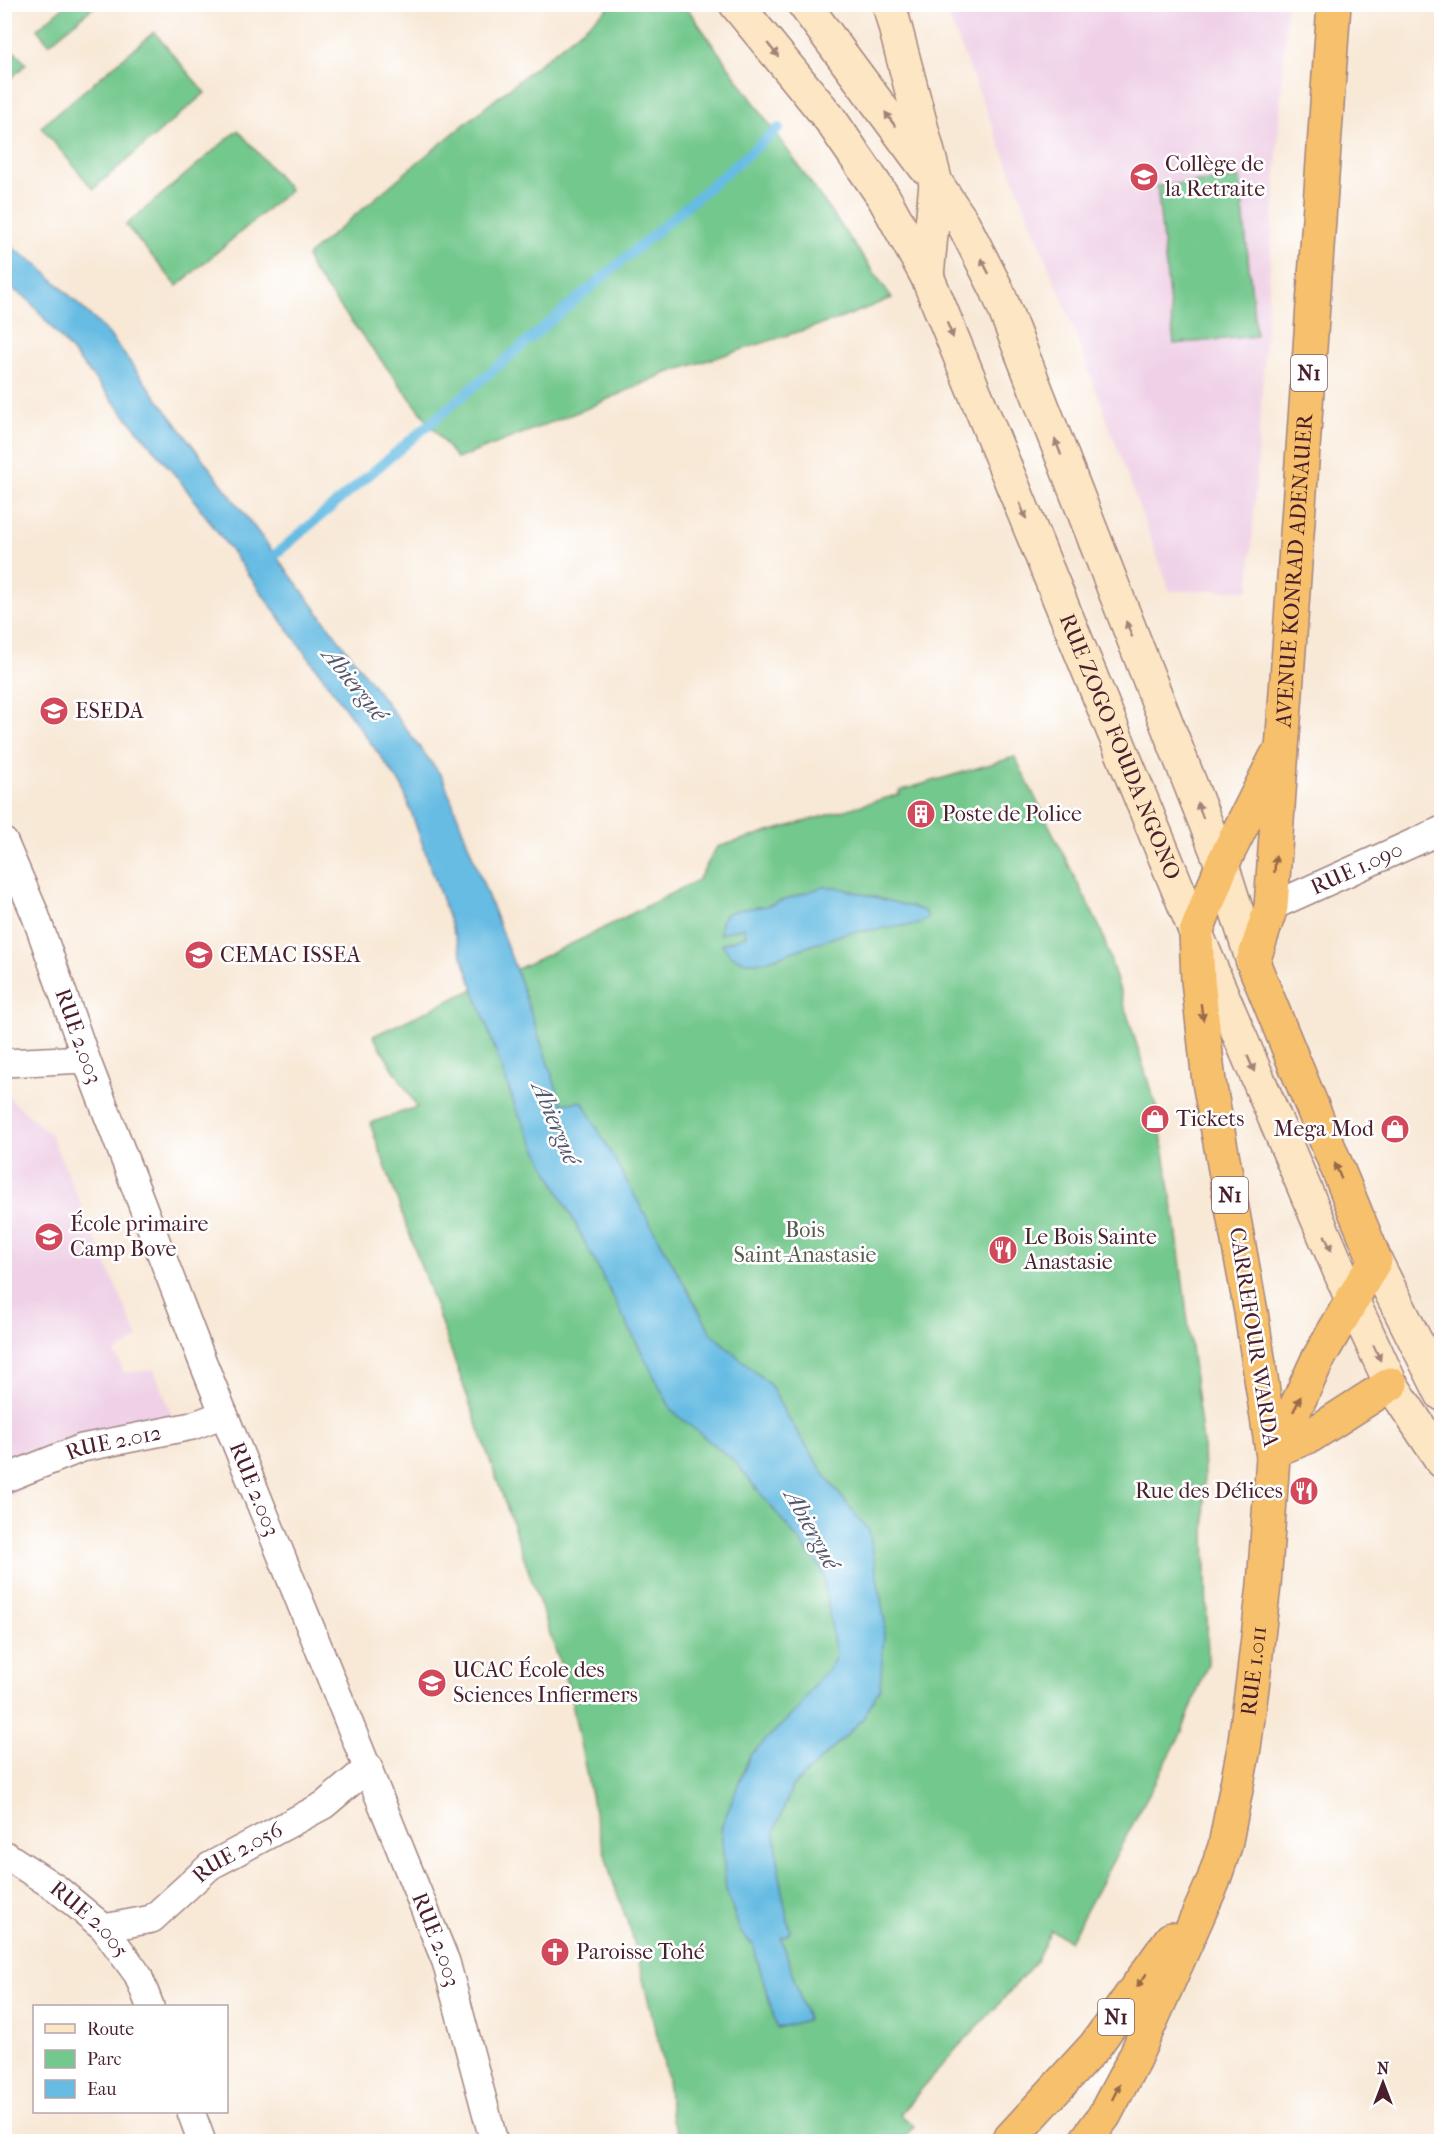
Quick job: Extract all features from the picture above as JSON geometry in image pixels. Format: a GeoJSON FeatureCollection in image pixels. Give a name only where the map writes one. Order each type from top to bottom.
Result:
{"type":"FeatureCollection","features":[{"type":"Feature","properties":{"kind":"highway","name":"AVENUE KONRAD ADENAUER"},"geometry":{"type":"LineString","coordinates":[[1254,962],[1271,907],[1334,4]]}},
{"type":"Feature","properties":{"kind":"highway","name":"AVENUE KONRAD ADENAUER"},"geometry":{"type":"LineString","coordinates":[[1196,933],[1222,865],[1284,742]]}},
{"type":"Feature","properties":{"kind":"highway","name":"CARREFOUR WARDA"},"geometry":{"type":"LineString","coordinates":[[1196,933],[1198,980],[1209,1082],[1274,1454]]}},
{"type":"Feature","properties":{"kind":"highway"},"geometry":{"type":"LineString","coordinates":[[1254,962],[1375,1260]]}},
{"type":"Feature","properties":{"kind":"highway","name":"CARREFOUR WARDA"},"geometry":{"type":"LineString","coordinates":[[1274,1454],[1317,1361],[1375,1260]]}},
{"type":"Feature","properties":{"kind":"highway"},"geometry":{"type":"LineString","coordinates":[[1274,1454],[1310,1436],[1391,1384]]}},
{"type":"Feature","properties":{"kind":"highway","name":"RUE 1.011"},"geometry":{"type":"LineString","coordinates":[[1085,2142],[1104,2116],[1134,2059],[1213,1882],[1225,1846],[1244,1748],[1254,1680],[1274,1454]]}},
{"type":"Feature","properties":{"kind":"highway","name":"RUE 1.011"},"geometry":{"type":"LineString","coordinates":[[1006,2142],[1095,2046],[1213,1882]]}},
{"type":"Feature","properties":{"kind":"main road"},"geometry":{"type":"LineString","coordinates":[[736,4],[830,119],[884,198],[927,276]]}},
{"type":"Feature","properties":{"kind":"main road"},"geometry":{"type":"LineString","coordinates":[[804,4],[936,183]]}},
{"type":"Feature","properties":{"kind":"main road","name":"RUE ZOGO FOUDA NGONO"},"geometry":{"type":"LineString","coordinates":[[889,4],[936,183],[963,223],[997,290],[1222,865],[1254,962]]}},
{"type":"Feature","properties":{"kind":"main road","name":"RUE ZOGO FOUDA NGONO"},"geometry":{"type":"LineString","coordinates":[[936,183],[927,276],[1196,933],[1352,1300],[1391,1384],[1442,1461]]}},
{"type":"Feature","properties":{"kind":"main road"},"geometry":{"type":"LineString","coordinates":[[1375,1260],[1438,1376]]}},
{"type":"Feature","properties":{"kind":"street","name":"RUE 1.090"},"geometry":{"type":"LineString","coordinates":[[1271,907],[1442,830]]}},
{"type":"Feature","properties":{"kind":"street","name":"RUE 2.003"},"geometry":{"type":"LineString","coordinates":[[4,842],[35,914],[86,1059],[224,1414],[369,1767],[446,1962],[494,2142]]}},
{"type":"Feature","properties":{"kind":"street"},"geometry":{"type":"LineString","coordinates":[[4,1063],[86,1059]]}},
{"type":"Feature","properties":{"kind":"street","name":"RUE 2.012"},"geometry":{"type":"LineString","coordinates":[[4,1479],[82,1448],[192,1426],[224,1414]]}},
{"type":"Feature","properties":{"kind":"street","name":"RUE 2.056"},"geometry":{"type":"LineString","coordinates":[[104,1928],[152,1919],[210,1866],[324,1805],[369,1767]]}},
{"type":"Feature","properties":{"kind":"street","name":"RUE 2.005"},"geometry":{"type":"LineString","coordinates":[[4,1854],[56,1888],[104,1928],[138,1975],[149,2005]]}},
{"type":"Feature","properties":{"kind":"street"},"geometry":{"type":"LineString","coordinates":[[191,2113],[202,2142]]}},
{"type":"Feature","properties":{"kind":"shaded area","name":"Collège de la Retraite"},"geometry":{"type":"Polygon","coordinates":[[[944,5],[1287,5],[1249,590],[1170,591],[1066,309],[944,5]]]}},
{"type":"Feature","properties":{"kind":"shaded area","name":"École primaire Camp Bove"},"geometry":{"type":"Polygon","coordinates":[[[5,1094],[51,1135],[138,1338],[115,1353],[124,1373],[154,1369],[174,1421],[38,1476],[5,1502],[5,1094]]]}},
{"type":"Feature","properties":{"kind":"green space"},"geometry":{"type":"Polygon","coordinates":[[[67,4],[96,5],[49,44],[37,29],[67,4]]]}},
{"type":"Feature","properties":{"kind":"green space"},"geometry":{"type":"Polygon","coordinates":[[[612,5],[685,5],[892,298],[842,318],[664,374],[588,408],[457,459],[311,269],[307,256],[418,162],[612,5]]]}},
{"type":"Feature","properties":{"kind":"green space"},"geometry":{"type":"Polygon","coordinates":[[[154,32],[205,93],[93,189],[41,127],[154,32]]]}},
{"type":"Feature","properties":{"kind":"green space"},"geometry":{"type":"Polygon","coordinates":[[[15,52],[26,64],[5,84],[5,58],[15,52]]]}},
{"type":"Feature","properties":{"kind":"green space"},"geometry":{"type":"Polygon","coordinates":[[[238,130],[290,190],[177,286],[126,225],[238,130]]]}},
{"type":"Feature","properties":{"kind":"green space"},"geometry":{"type":"Polygon","coordinates":[[[1240,178],[1256,336],[1174,344],[1157,186],[1240,178]]]}},
{"type":"Feature","properties":{"kind":"green space","name":"Bois Saint-Anastasie"},"geometry":{"type":"Polygon","coordinates":[[[1015,757],[1101,930],[1157,1110],[1176,1227],[1203,1443],[1208,1663],[1182,1732],[1070,1941],[1051,1930],[1036,1961],[900,2114],[914,2126],[902,2141],[685,2141],[672,2121],[666,2073],[633,1938],[611,1876],[596,1821],[570,1693],[513,1525],[370,1123],[417,1107],[373,1036],[586,937],[698,880],[717,847],[900,794],[899,791],[1015,757]]]}},
{"type":"Feature","properties":{"kind":"water","name":"Abiergué"},"geometry":{"type":"Polygon","coordinates":[[[5,243],[38,265],[108,333],[443,778],[516,970],[562,1104],[582,1101],[712,1334],[771,1386],[785,1413],[829,1481],[869,1531],[885,1622],[880,1688],[862,1720],[792,1787],[775,1831],[781,1887],[790,1930],[788,1934],[781,1937],[807,2020],[777,2028],[753,1945],[741,1933],[726,1890],[721,1828],[750,1755],[799,1708],[818,1679],[829,1669],[836,1656],[822,1569],[734,1461],[672,1411],[516,1109],[402,786],[181,482],[28,299],[5,284],[5,243]]]}},
{"type":"Feature","properties":{"kind":"water"},"geometry":{"type":"Polygon","coordinates":[[[822,887],[837,887],[919,909],[928,917],[919,924],[846,933],[764,962],[745,962],[730,955],[722,944],[746,936],[744,927],[720,934],[721,921],[726,914],[766,906],[822,887]]]}},
{"type":"Feature","properties":{"kind":"waterway"},"geometry":{"type":"LineString","coordinates":[[264,564],[779,128]]}},
{"type":"Feature","properties":{"kind":"place","name":"Collège de la Retraite"},"geometry":{"type":"Point","coordinates":[1144,177]}},
{"type":"Feature","properties":{"kind":"place","name":"ESEDA"},"geometry":{"type":"Point","coordinates":[54,711]}},
{"type":"Feature","properties":{"kind":"place","name":"Poste de Police"},"geometry":{"type":"Point","coordinates":[921,814]}},
{"type":"Feature","properties":{"kind":"place","name":"CEMAC ISSEA"},"geometry":{"type":"Point","coordinates":[199,955]}},
{"type":"Feature","properties":{"kind":"place","name":"Tickets"},"geometry":{"type":"Point","coordinates":[1155,1119]}},
{"type":"Feature","properties":{"kind":"place","name":"Mega Mod"},"geometry":{"type":"Point","coordinates":[1395,1129]}},
{"type":"Feature","properties":{"kind":"place","name":"École primaire Camp Bove"},"geometry":{"type":"Point","coordinates":[49,1237]}},
{"type":"Feature","properties":{"kind":"place","name":"Le Bois Sainte Anastasie"},"geometry":{"type":"Point","coordinates":[1003,1250]}},
{"type":"Feature","properties":{"kind":"place","name":"Rue des Délices"},"geometry":{"type":"Point","coordinates":[1304,1491]}},
{"type":"Feature","properties":{"kind":"place","name":"UCAC École des Sciences Infiermers"},"geometry":{"type":"Point","coordinates":[432,1683]}},
{"type":"Feature","properties":{"kind":"place","name":"Paroisse Tohé"},"geometry":{"type":"Point","coordinates":[555,1952]}}]}
